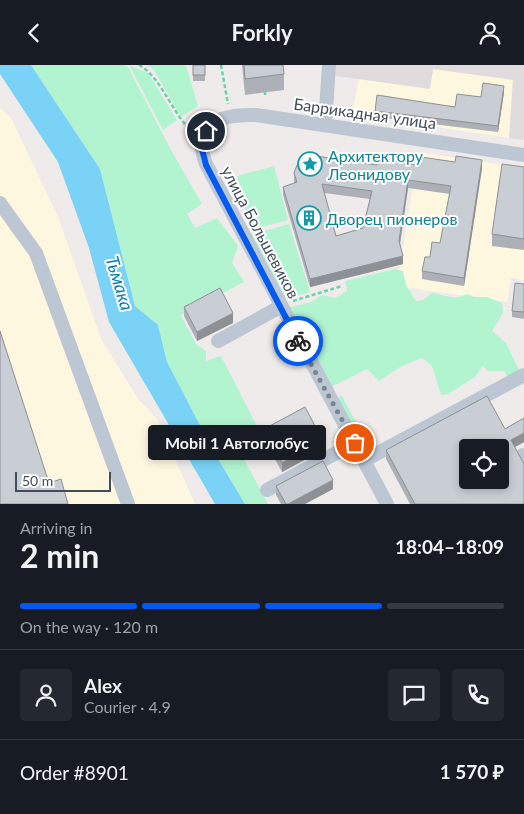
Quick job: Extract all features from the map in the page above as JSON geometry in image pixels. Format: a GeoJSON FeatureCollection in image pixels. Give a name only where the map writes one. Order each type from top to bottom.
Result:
{"type":"FeatureCollection","features":[{"type":"Feature","properties":{"kind":"street"},"geometry":{"type":"LineString","coordinates":[[325,125],[329,65]]}},
{"type":"Feature","properties":{"kind":"street"},"geometry":{"type":"LineString","coordinates":[[204,137],[216,121],[230,115]]}},
{"type":"Feature","properties":{"kind":"street","name":"Баррикадная улица"},"geometry":{"type":"LineString","coordinates":[[230,115],[256,115],[524,155]]}},
{"type":"Feature","properties":{"kind":"street","name":"улица Большевиков"},"geometry":{"type":"LineString","coordinates":[[204,137],[202,153],[206,165],[280,307],[365,460],[387,504]]}},
{"type":"Feature","properties":{"kind":"street"},"geometry":{"type":"LineString","coordinates":[[0,203],[36,253],[128,504]]}},
{"type":"Feature","properties":{"kind":"street"},"geometry":{"type":"LineString","coordinates":[[218,341],[280,307]]}},
{"type":"Feature","properties":{"kind":"street"},"geometry":{"type":"LineString","coordinates":[[365,460],[524,375]]}},
{"type":"Feature","properties":{"kind":"street"},"geometry":{"type":"LineString","coordinates":[[267,490],[355,443]]}},
{"type":"Feature","properties":{"kind":"path"},"geometry":{"type":"LineString","coordinates":[[139,65],[151,72],[178,118],[204,137]]}},
{"type":"Feature","properties":{"kind":"path"},"geometry":{"type":"LineString","coordinates":[[222,65],[230,115]]}},
{"type":"Feature","properties":{"kind":"path"},"geometry":{"type":"LineString","coordinates":[[280,307],[342,287]]}},
{"type":"Feature","properties":{"kind":"shaded area"},"geometry":{"type":"Polygon","coordinates":[[[322,65],[524,65],[524,140],[509,138],[513,80],[433,69],[430,89],[322,74],[322,65]]]}},
{"type":"Feature","properties":{"kind":"shaded area"},"geometry":{"type":"Polygon","coordinates":[[[433,69],[513,80],[509,138],[352,114],[359,78],[429,89],[433,69]]]}},
{"type":"Feature","properties":{"kind":"shaded area"},"geometry":{"type":"Polygon","coordinates":[[[0,108],[11,118],[58,217],[102,341],[139,400],[157,419],[195,504],[0,504],[0,108]]]}},
{"type":"Feature","properties":{"kind":"shaded area"},"geometry":{"type":"Polygon","coordinates":[[[418,152],[524,168],[524,280],[511,278],[507,302],[397,286],[418,152]]]}},
{"type":"Feature","properties":{"kind":"green space"},"geometry":{"type":"Polygon","coordinates":[[[31,65],[125,65],[128,67],[171,150],[202,204],[187,214],[195,228],[217,218],[238,246],[232,263],[244,282],[181,315],[196,344],[206,351],[206,361],[221,356],[260,432],[237,446],[268,504],[245,504],[215,454],[167,362],[158,325],[135,306],[100,169],[31,65]]]}},
{"type":"Feature","properties":{"kind":"green space"},"geometry":{"type":"Polygon","coordinates":[[[129,65],[148,73],[177,120],[163,130],[129,65]]]}},
{"type":"Feature","properties":{"kind":"green space"},"geometry":{"type":"Polygon","coordinates":[[[147,65],[186,65],[198,106],[181,117],[154,70],[147,65]]]}},
{"type":"Feature","properties":{"kind":"green space"},"geometry":{"type":"Polygon","coordinates":[[[274,166],[288,220],[250,230],[237,176],[274,166]]]}},
{"type":"Feature","properties":{"kind":"green space"},"geometry":{"type":"Polygon","coordinates":[[[289,224],[310,292],[283,300],[249,235],[289,224]]]}},
{"type":"Feature","properties":{"kind":"green space"},"geometry":{"type":"Polygon","coordinates":[[[395,269],[403,271],[406,285],[416,301],[423,300],[432,293],[453,297],[467,294],[475,297],[487,297],[502,303],[503,313],[492,331],[506,343],[519,370],[509,380],[504,371],[488,371],[483,366],[475,377],[448,394],[441,395],[432,366],[422,358],[400,367],[379,381],[367,369],[331,387],[287,308],[311,302],[322,295],[335,298],[347,291],[345,281],[395,269]]]}},
{"type":"Feature","properties":{"kind":"green space"},"geometry":{"type":"Polygon","coordinates":[[[342,396],[356,422],[352,425],[337,398],[342,396]]]}},
{"type":"Feature","properties":{"kind":"water","name":"Тьмака"},"geometry":{"type":"Polygon","coordinates":[[[0,65],[31,65],[100,169],[135,306],[158,325],[167,362],[215,454],[245,504],[215,504],[109,322],[89,248],[58,162],[0,74],[0,65]]]}},
{"type":"Feature","properties":{"kind":"building"},"geometry":{"type":"Polygon","coordinates":[[[193,65],[205,65],[205,75],[193,75],[193,65]]]}},
{"type":"Feature","properties":{"kind":"building"},"geometry":{"type":"Polygon","coordinates":[[[244,65],[283,65],[284,74],[245,79],[244,65]]]}},
{"type":"Feature","properties":{"kind":"building"},"geometry":{"type":"Polygon","coordinates":[[[483,83],[504,86],[498,126],[375,111],[377,95],[455,107],[457,94],[481,97],[483,83]]]}},
{"type":"Feature","properties":{"kind":"building"},"geometry":{"type":"Polygon","coordinates":[[[309,155],[377,165],[378,157],[420,166],[421,157],[455,162],[456,156],[482,160],[464,278],[422,271],[425,257],[430,257],[432,242],[440,243],[451,186],[408,180],[399,241],[403,256],[310,279],[283,187],[297,182],[294,173],[297,165],[309,155]],[[322,184],[336,236],[363,228],[372,191],[322,184]]]}},
{"type":"Feature","properties":{"kind":"building"},"geometry":{"type":"Polygon","coordinates":[[[502,164],[524,167],[524,239],[492,234],[502,164]]]}},
{"type":"Feature","properties":{"kind":"building"},"geometry":{"type":"Polygon","coordinates":[[[515,283],[524,284],[524,312],[512,311],[515,283]]]}},
{"type":"Feature","properties":{"kind":"building"},"geometry":{"type":"Polygon","coordinates":[[[220,288],[233,313],[197,332],[184,307],[220,288]]]}},
{"type":"Feature","properties":{"kind":"building"},"geometry":{"type":"Polygon","coordinates":[[[0,331],[49,483],[61,479],[68,504],[0,504],[0,331]]]}},
{"type":"Feature","properties":{"kind":"building"},"geometry":{"type":"Polygon","coordinates":[[[487,396],[505,429],[524,418],[524,433],[511,440],[524,464],[524,504],[415,504],[386,450],[487,396]]]}},
{"type":"Feature","properties":{"kind":"building"},"geometry":{"type":"Polygon","coordinates":[[[305,407],[323,441],[282,463],[264,429],[305,407]]]}},
{"type":"Feature","properties":{"kind":"building"},"geometry":{"type":"Polygon","coordinates":[[[323,461],[333,480],[286,504],[276,486],[323,461]]]}},
{"type":"Feature","properties":{"kind":"way so far"},"geometry":{"type":"LineString","coordinates":[[298,341],[355,443]]}},
{"type":"Feature","properties":{"kind":"place","name":"Архитектору Леонидову"},"geometry":{"type":"Point","coordinates":[310,164]}},
{"type":"Feature","properties":{"kind":"place","name":"Дворец пионеров"},"geometry":{"type":"Point","coordinates":[309,218]}},
{"type":"Feature","properties":{"kind":"place","name":"Mobil 1 Автоглобус"},"geometry":{"type":"Point","coordinates":[355,443]}},
{"type":"Feature","properties":{"kind":"route"},"geometry":{"type":"LineString","coordinates":[[206,131],[202,142],[202,153],[206,165],[298,341]]}}]}
